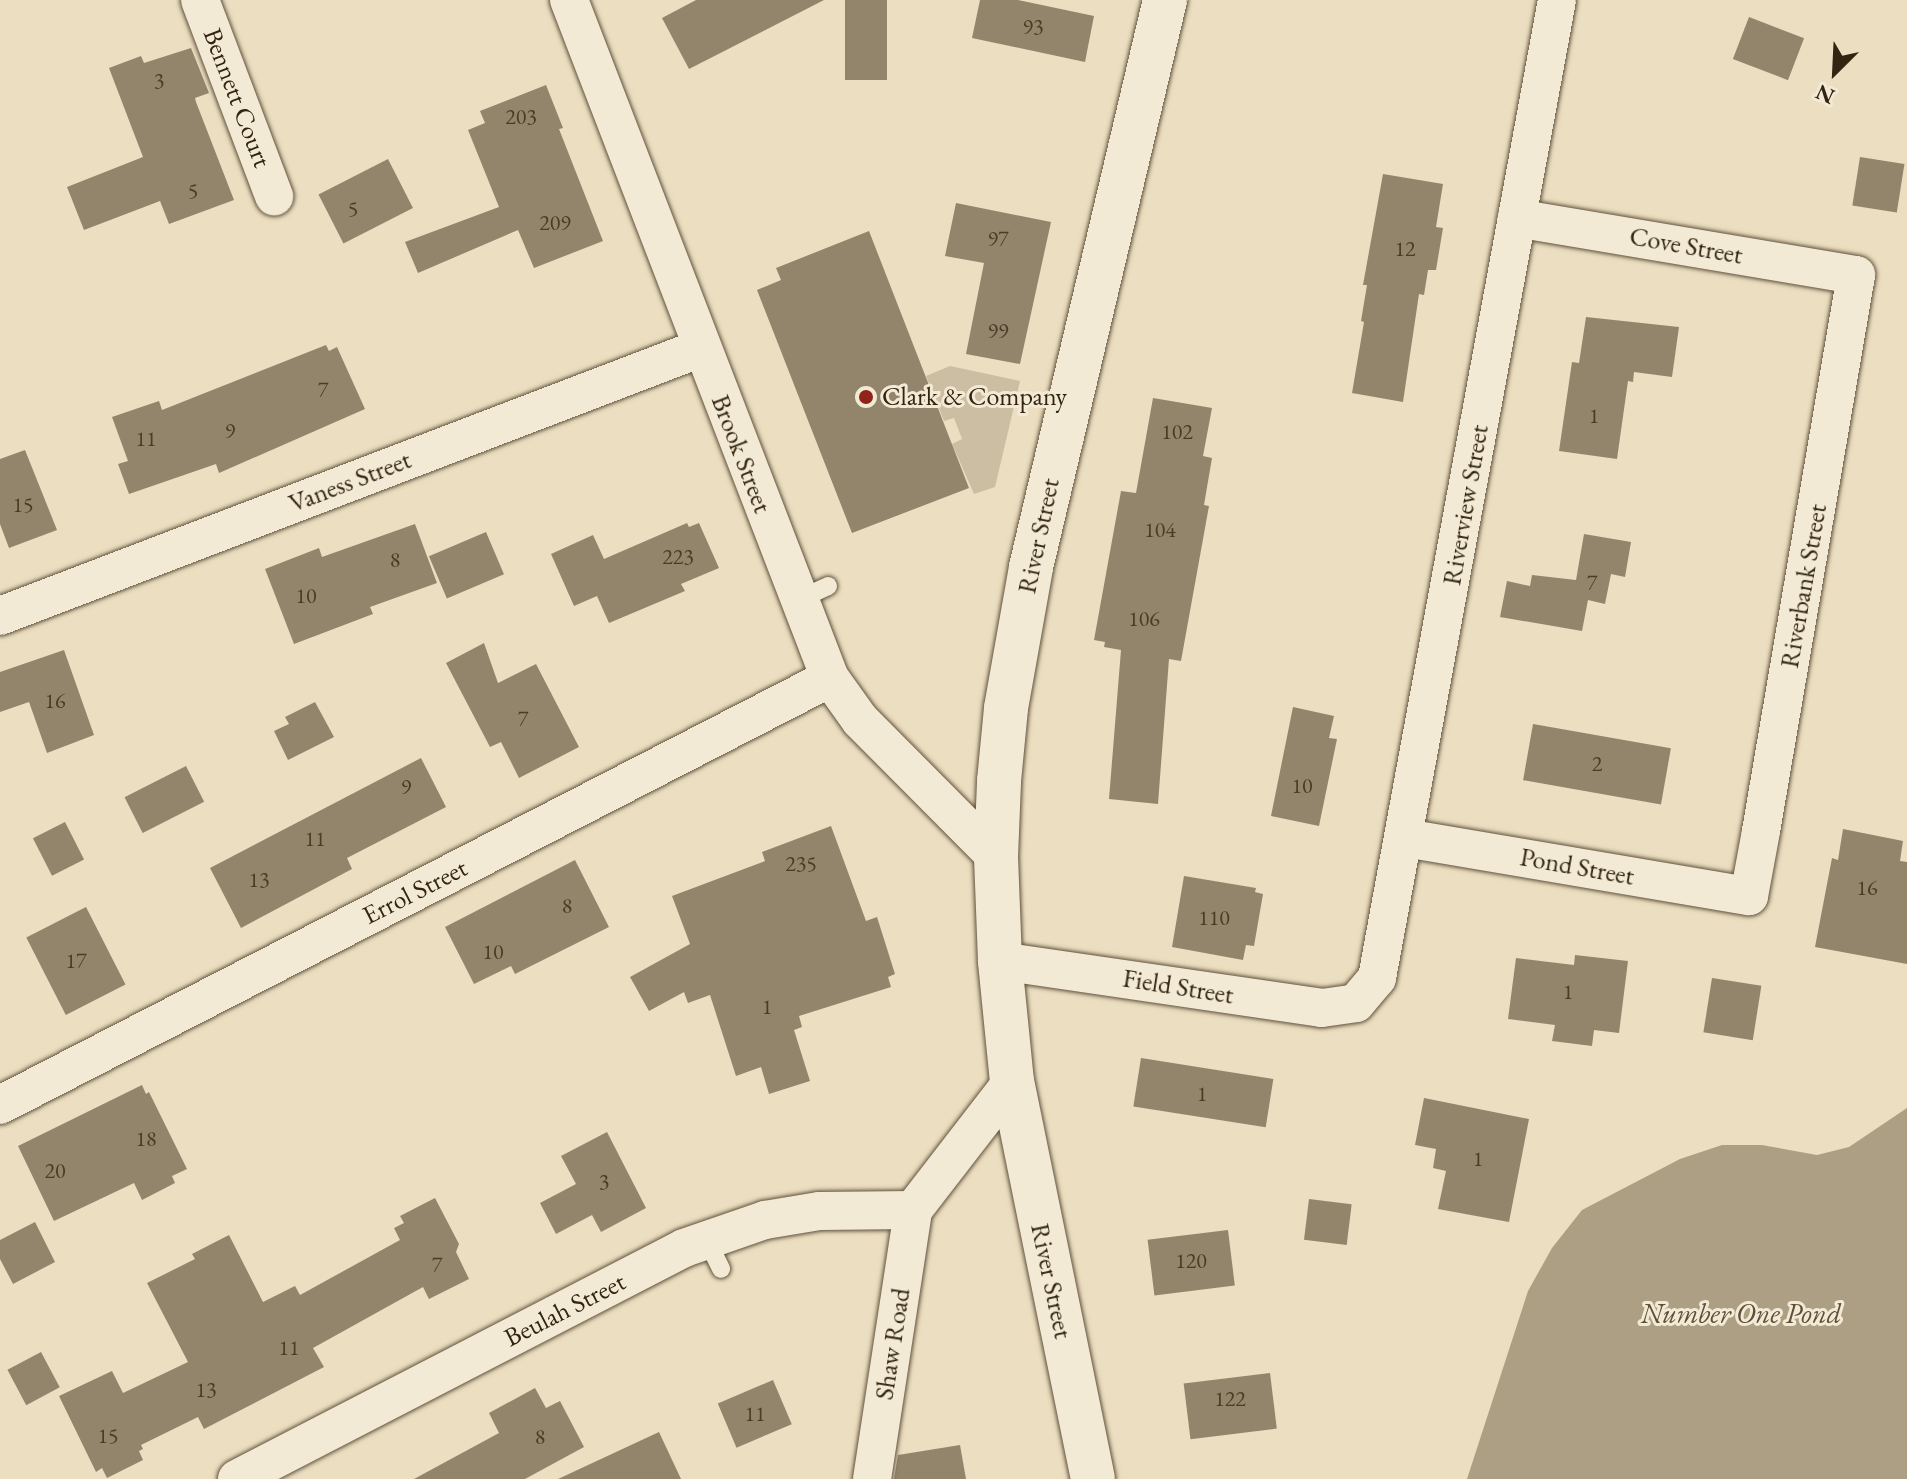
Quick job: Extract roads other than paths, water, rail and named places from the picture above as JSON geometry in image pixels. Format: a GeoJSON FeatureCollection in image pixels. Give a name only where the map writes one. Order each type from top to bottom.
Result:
{"type":"FeatureCollection","features":[{"type":"Feature","properties":{"kind":"street","name":"Bennett Court"},"geometry":{"type":"LineString","coordinates":[[200,0],[274,196]]}},
{"type":"Feature","properties":{"kind":"street","name":"Brook Street"},"geometry":{"type":"LineString","coordinates":[[569,0],[701,348],[813,593],[830,678],[860,720],[996,857]]}},
{"type":"Feature","properties":{"kind":"street","name":"River Street"},"geometry":{"type":"LineString","coordinates":[[1093,1479],[1012,1082],[1000,961],[996,857],[1006,708],[1031,567],[1165,0]]}},
{"type":"Feature","properties":{"kind":"street","name":"Riverview Street"},"geometry":{"type":"LineString","coordinates":[[1356,1003],[1377,978],[1557,0]]}},
{"type":"Feature","properties":{"kind":"street","name":"Cove Street"},"geometry":{"type":"LineString","coordinates":[[1517,218],[1856,275]]}},
{"type":"Feature","properties":{"kind":"street","name":"Riverbank Street"},"geometry":{"type":"LineString","coordinates":[[1749,896],[1856,275]]}},
{"type":"Feature","properties":{"kind":"street","name":"Vaness Street"},"geometry":{"type":"LineString","coordinates":[[0,616],[701,348]]}},
{"type":"Feature","properties":{"kind":"street","name":"Errol Street"},"geometry":{"type":"LineString","coordinates":[[0,1105],[830,678]]}},
{"type":"Feature","properties":{"kind":"street","name":"Pond Street"},"geometry":{"type":"LineString","coordinates":[[1405,838],[1749,896]]}},
{"type":"Feature","properties":{"kind":"street","name":"Field Street"},"geometry":{"type":"LineString","coordinates":[[1000,961],[1322,1008],[1356,1003]]}},
{"type":"Feature","properties":{"kind":"street"},"geometry":{"type":"LineString","coordinates":[[913,1210],[1012,1082]]}},
{"type":"Feature","properties":{"kind":"street","name":"Beulah Street"},"geometry":{"type":"LineString","coordinates":[[237,1479],[642,1270],[714,1255],[765,1220],[819,1211],[913,1210]]}},
{"type":"Feature","properties":{"kind":"street","name":"Shaw Road"},"geometry":{"type":"LineString","coordinates":[[872,1479],[913,1210]]}},
{"type":"Feature","properties":{"kind":"water","name":"Number One Pond"},"geometry":{"type":"Polygon","coordinates":[[[1907,1108],[1907,1479],[1467,1479],[1528,1291],[1552,1248],[1582,1210],[1680,1159],[1722,1145],[1762,1145],[1817,1155],[1849,1147],[1907,1108]]]}},
{"type":"Feature","properties":{"kind":"place","name":"Clark & Company"},"geometry":{"type":"Point","coordinates":[866,397]}}]}
